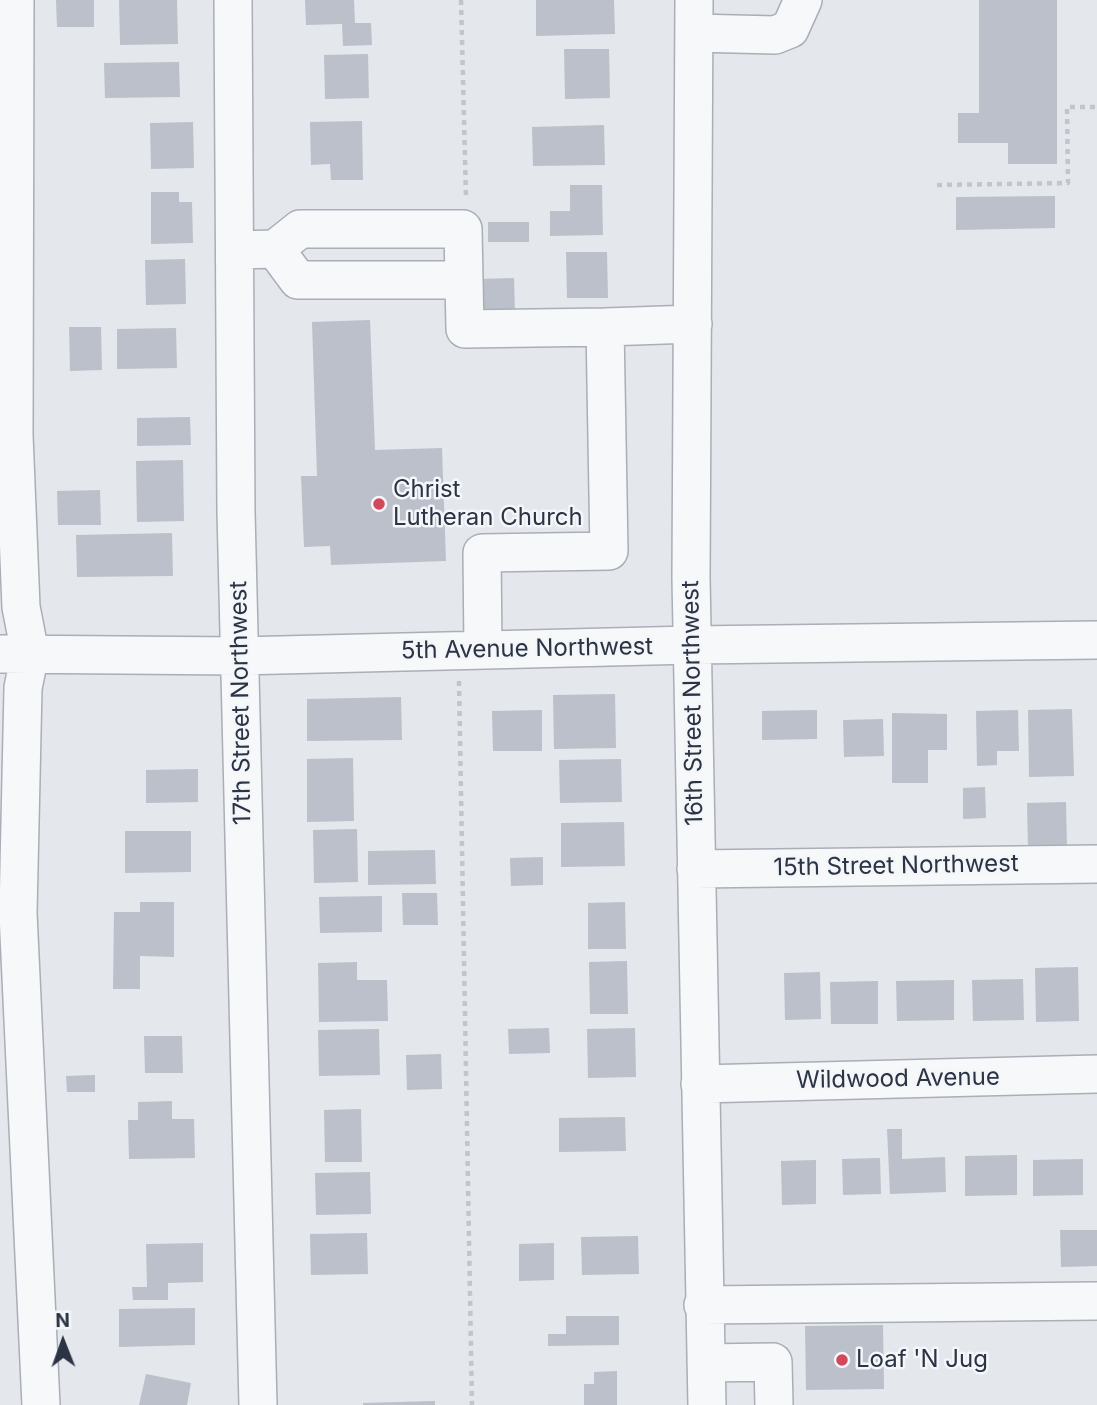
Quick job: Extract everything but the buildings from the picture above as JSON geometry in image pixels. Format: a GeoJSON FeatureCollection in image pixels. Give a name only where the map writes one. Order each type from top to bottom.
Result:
{"type":"FeatureCollection","features":[{"type":"Feature","properties":{"kind":"street"},"geometry":{"type":"LineString","coordinates":[[15,0],[14,435],[21,607],[15,653],[23,688],[18,914],[41,1405]]}},
{"type":"Feature","properties":{"kind":"street","name":"17th Street Northwest"},"geometry":{"type":"LineString","coordinates":[[233,0],[239,656],[258,1405]]}},
{"type":"Feature","properties":{"kind":"street"},"geometry":{"type":"LineString","coordinates":[[694,16],[775,36],[790,29],[803,0]]}},
{"type":"Feature","properties":{"kind":"street","name":"16th Street Northwest"},"geometry":{"type":"LineString","coordinates":[[694,16],[692,645],[707,1405]]}},
{"type":"Feature","properties":{"kind":"street"},"geometry":{"type":"LineString","coordinates":[[235,250],[275,249],[300,229],[463,229],[465,329],[693,324]]}},
{"type":"Feature","properties":{"kind":"street"},"geometry":{"type":"LineString","coordinates":[[275,249],[298,280],[464,280]]}},
{"type":"Feature","properties":{"kind":"street"},"geometry":{"type":"LineString","coordinates":[[483,650],[482,553],[610,551],[605,327]]}},
{"type":"Feature","properties":{"kind":"street","name":"5th Avenue Northwest"},"geometry":{"type":"LineString","coordinates":[[15,653],[239,656],[692,645],[1097,640]]}},
{"type":"Feature","properties":{"kind":"street","name":"15th Street Northwest"},"geometry":{"type":"LineString","coordinates":[[696,869],[1097,864]]}},
{"type":"Feature","properties":{"kind":"street","name":"Wildwood Avenue"},"geometry":{"type":"LineString","coordinates":[[700,1084],[1097,1074]]}},
{"type":"Feature","properties":{"kind":"street"},"geometry":{"type":"LineString","coordinates":[[703,1305],[1097,1301]]}},
{"type":"Feature","properties":{"kind":"street"},"geometry":{"type":"LineString","coordinates":[[772,1304],[774,1405]]}},
{"type":"Feature","properties":{"kind":"street"},"geometry":{"type":"LineString","coordinates":[[706,1363],[773,1363]]}},
{"type":"Feature","properties":{"kind":"path"},"geometry":{"type":"LineString","coordinates":[[461,0],[466,200]]}},
{"type":"Feature","properties":{"kind":"path"},"geometry":{"type":"LineString","coordinates":[[937,185],[1068,183],[1068,107],[1097,107]]}},
{"type":"Feature","properties":{"kind":"path"},"geometry":{"type":"LineString","coordinates":[[459,679],[472,1405]]}},
{"type":"Feature","properties":{"kind":"place","name":"Christ Lutheran Church"},"geometry":{"type":"Point","coordinates":[379,504]}},
{"type":"Feature","properties":{"kind":"place","name":"Loaf 'N Jug"},"geometry":{"type":"Point","coordinates":[842,1360]}}]}
